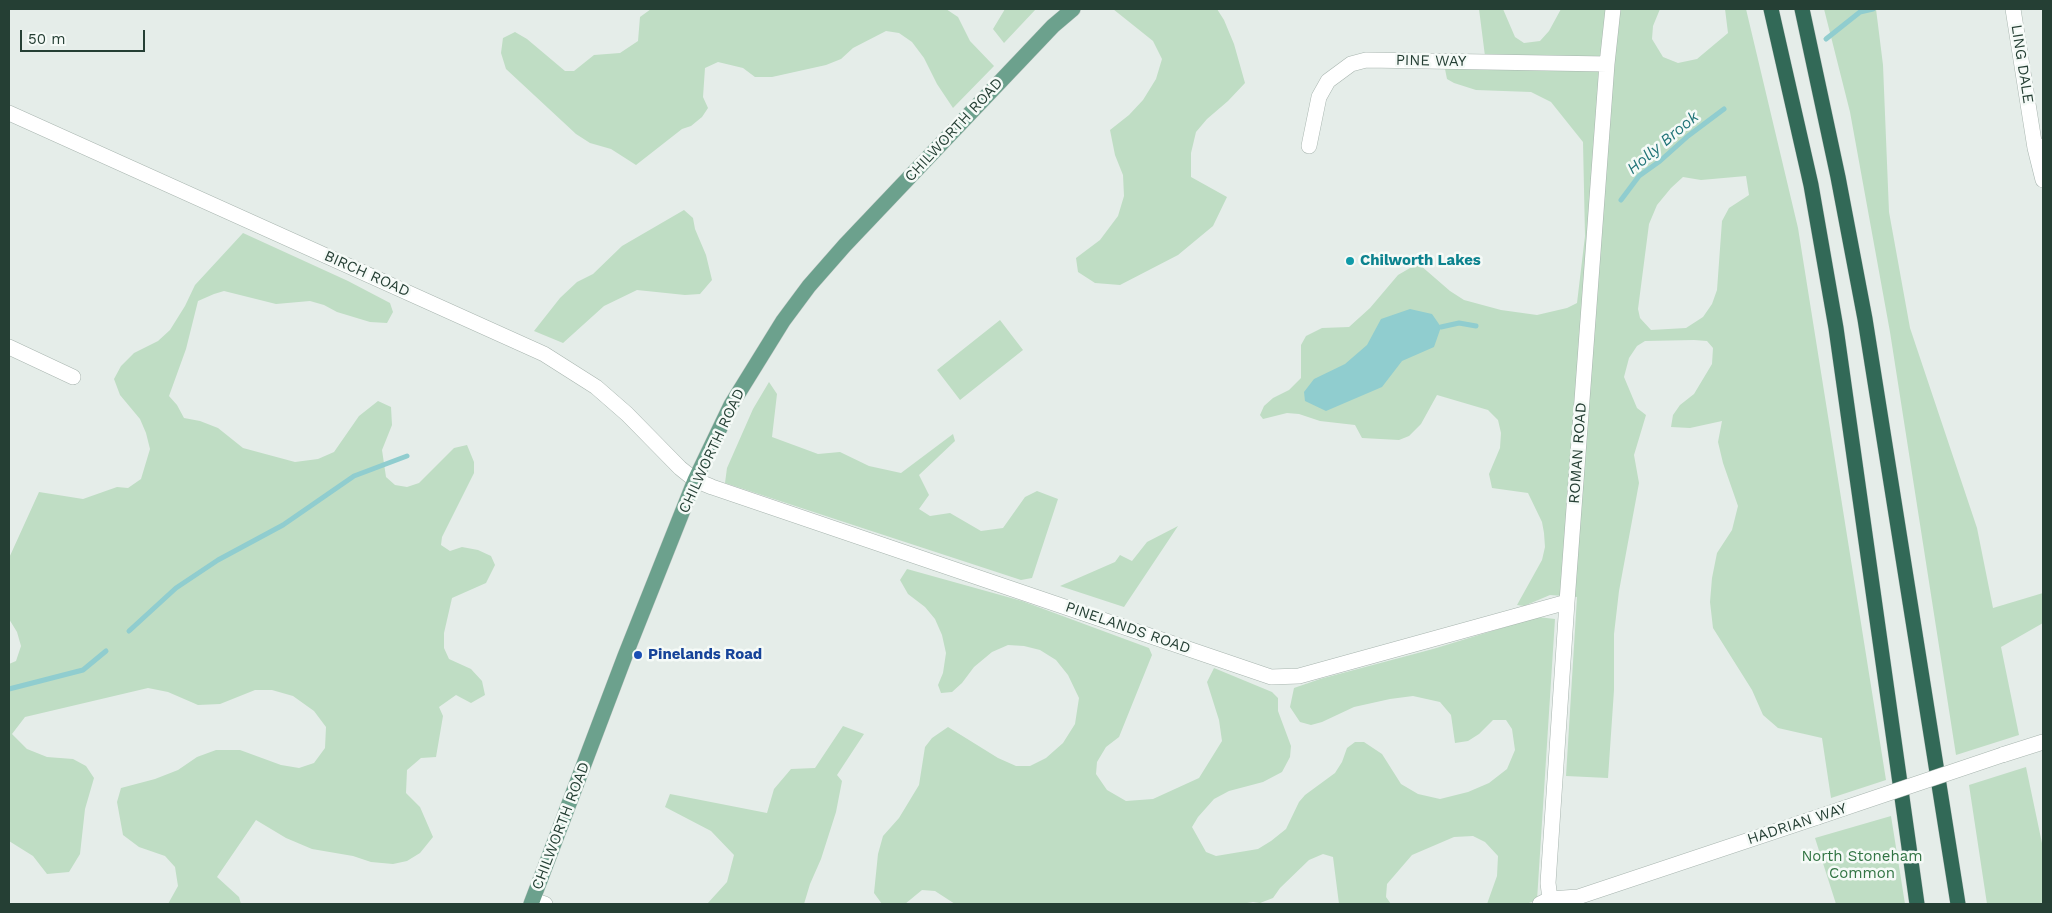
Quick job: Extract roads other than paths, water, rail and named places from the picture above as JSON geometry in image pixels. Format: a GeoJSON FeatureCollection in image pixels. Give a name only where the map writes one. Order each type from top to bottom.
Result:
{"type":"FeatureCollection","features":[{"type":"Feature","properties":{"kind":"highway"},"geometry":{"type":"LineString","coordinates":[[1772,9],[1811,185],[1836,328],[1918,904]]}},
{"type":"Feature","properties":{"kind":"highway"},"geometry":{"type":"LineString","coordinates":[[1802,9],[1838,176],[1865,319],[1958,904]]}},
{"type":"Feature","properties":{"kind":"main road","name":"CHILWORTH ROAD"},"geometry":{"type":"LineString","coordinates":[[1053,26],[1062,9]]}},
{"type":"Feature","properties":{"kind":"main road","name":"CHILWORTH ROAD"},"geometry":{"type":"LineString","coordinates":[[536,903],[625,656],[696,480],[730,405],[783,321],[810,286],[846,245],[1053,26],[1073,9]]}},
{"type":"Feature","properties":{"kind":"street","name":"ROMAN ROAD"},"geometry":{"type":"LineString","coordinates":[[1545,901],[1548,883],[1566,602],[1607,64],[1613,9]]}},
{"type":"Feature","properties":{"kind":"street","name":"LING DALE"},"geometry":{"type":"LineString","coordinates":[[2013,9],[2039,147],[2043,180]]}},
{"type":"Feature","properties":{"kind":"street","name":"PINE WAY"},"geometry":{"type":"LineString","coordinates":[[1309,146],[1319,97],[1328,82],[1351,64],[1366,60],[1607,64]]}},
{"type":"Feature","properties":{"kind":"street","name":"BIRCH ROAD"},"geometry":{"type":"LineString","coordinates":[[9,113],[544,354],[596,387],[627,414],[680,468],[696,480]]}},
{"type":"Feature","properties":{"kind":"street"},"geometry":{"type":"LineString","coordinates":[[9,347],[73,377]]}},
{"type":"Feature","properties":{"kind":"street","name":"PINELANDS ROAD"},"geometry":{"type":"LineString","coordinates":[[696,480],[1271,677],[1299,676],[1566,602]]}},
{"type":"Feature","properties":{"kind":"street","name":"HADRIAN WAY"},"geometry":{"type":"LineString","coordinates":[[1545,901],[1578,897],[2043,742]]}},
{"type":"Feature","properties":{"kind":"water"},"geometry":{"type":"Polygon","coordinates":[[[1410,309],[1432,314],[1441,327],[1434,347],[1402,361],[1382,387],[1326,411],[1305,401],[1304,392],[1314,379],[1345,364],[1367,345],[1381,319],[1410,309]]]}},
{"type":"Feature","properties":{"kind":"waterway"},"geometry":{"type":"LineString","coordinates":[[1826,39],[1860,12],[1873,9]]}},
{"type":"Feature","properties":{"kind":"waterway","name":"Holly Brook"},"geometry":{"type":"LineString","coordinates":[[1621,200],[1639,176],[1724,109]]}},
{"type":"Feature","properties":{"kind":"waterway"},"geometry":{"type":"LineString","coordinates":[[1441,327],[1459,323],[1476,326]]}},
{"type":"Feature","properties":{"kind":"waterway"},"geometry":{"type":"LineString","coordinates":[[129,631],[176,588],[218,560],[283,525],[354,476],[407,456]]}},
{"type":"Feature","properties":{"kind":"waterway"},"geometry":{"type":"LineString","coordinates":[[9,689],[83,670],[106,651]]}},
{"type":"Feature","properties":{"kind":"place","name":"Chilworth Lakes"},"geometry":{"type":"Point","coordinates":[1350,261]}},
{"type":"Feature","properties":{"kind":"place","name":"Pinelands Road"},"geometry":{"type":"Point","coordinates":[638,655]}},
{"type":"Feature","properties":{"kind":"park label","name":"North Stoneham Common"},"geometry":{"type":"Point","coordinates":[1862,866]}}]}
